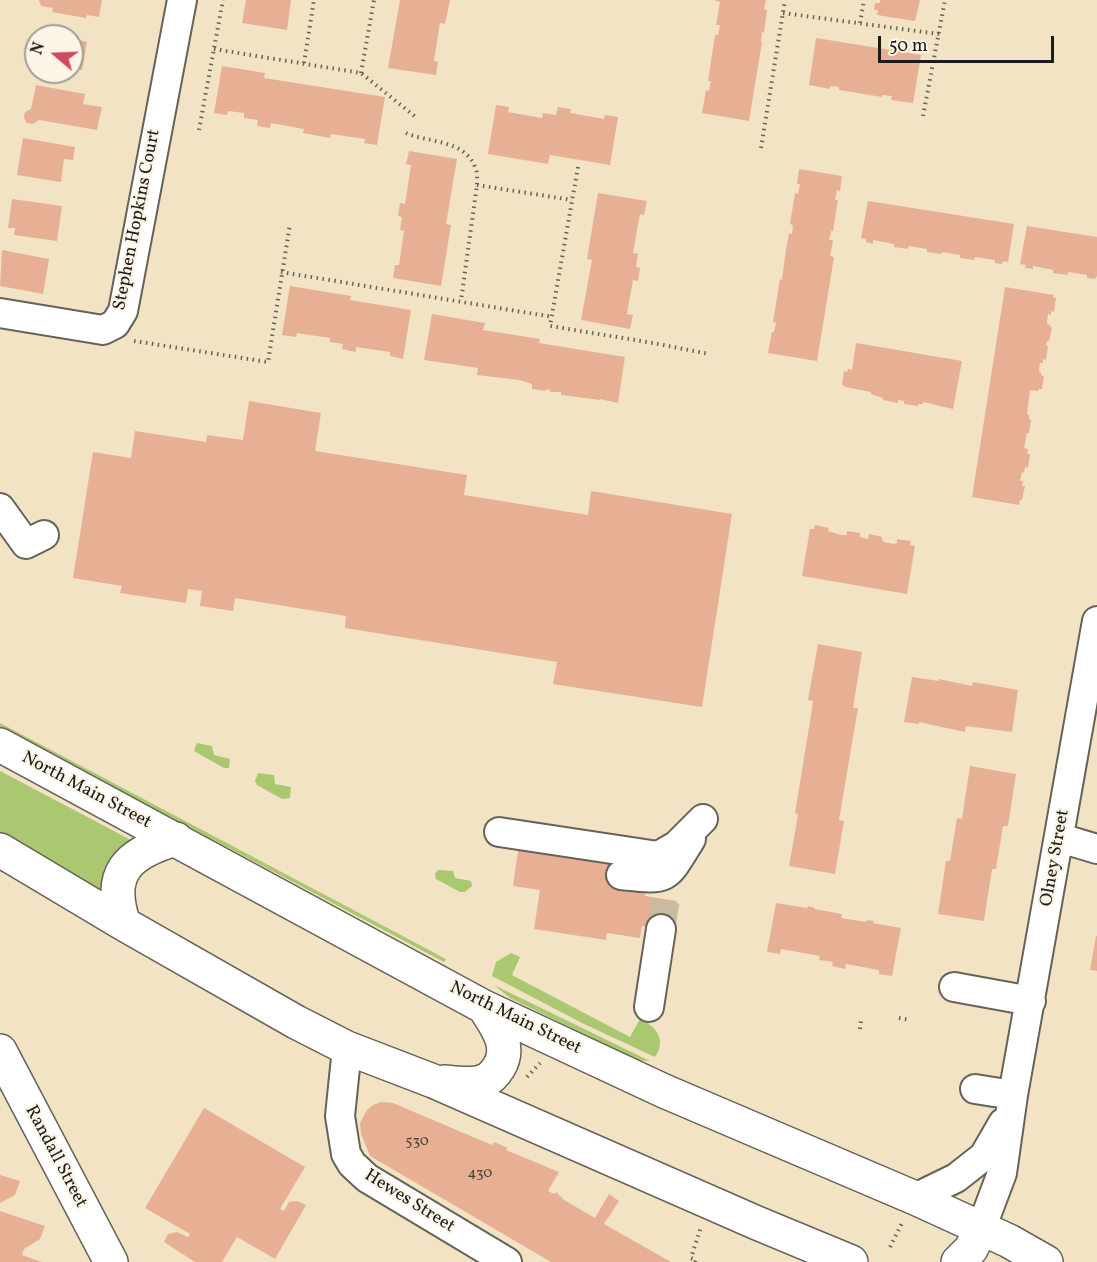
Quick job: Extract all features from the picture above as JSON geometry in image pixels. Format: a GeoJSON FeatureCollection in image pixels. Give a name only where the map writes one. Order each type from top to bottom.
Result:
{"type":"FeatureCollection","features":[{"type":"Feature","properties":{"kind":"main road","name":"North Main Street"},"geometry":{"type":"LineString","coordinates":[[0,745],[484,1007],[910,1208],[981,1229],[1046,1262]]}},
{"type":"Feature","properties":{"kind":"main road"},"geometry":{"type":"LineString","coordinates":[[124,924],[118,906],[118,891],[120,878],[126,866],[136,855],[152,846],[176,839]]}},
{"type":"Feature","properties":{"kind":"main road"},"geometry":{"type":"LineString","coordinates":[[0,850],[15,871],[124,924],[296,1022],[347,1048],[433,1082],[851,1262]]}},
{"type":"Feature","properties":{"kind":"main road"},"geometry":{"type":"LineString","coordinates":[[433,1082],[485,1081],[496,1072],[503,1060],[504,1044],[500,1032],[484,1007]]}},
{"type":"Feature","properties":{"kind":"main road","name":"Randall Street"},"geometry":{"type":"LineString","coordinates":[[0,1051],[111,1262]]}},
{"type":"Feature","properties":{"kind":"main road"},"geometry":{"type":"LineString","coordinates":[[958,1262],[971,1249],[981,1229]]}},
{"type":"Feature","properties":{"kind":"street","name":"Stephen Hopkins Court"},"geometry":{"type":"LineString","coordinates":[[0,313],[103,330],[115,324],[123,311],[182,0]]}},
{"type":"Feature","properties":{"kind":"street"},"geometry":{"type":"LineString","coordinates":[[0,508],[35,540]]}},
{"type":"Feature","properties":{"kind":"street","name":"Olney Street"},"geometry":{"type":"LineString","coordinates":[[981,1229],[1002,1173],[1013,1095],[1097,621]]}},
{"type":"Feature","properties":{"kind":"street"},"geometry":{"type":"LineString","coordinates":[[499,831],[658,856],[677,845],[703,819],[661,887],[621,874]]}},
{"type":"Feature","properties":{"kind":"street"},"geometry":{"type":"LineString","coordinates":[[1060,838],[1097,849]]}},
{"type":"Feature","properties":{"kind":"street"},"geometry":{"type":"LineString","coordinates":[[642,1004],[654,928]]}},
{"type":"Feature","properties":{"kind":"street"},"geometry":{"type":"LineString","coordinates":[[954,987],[1031,1001]]}},
{"type":"Feature","properties":{"kind":"street","name":"Hewes Street"},"geometry":{"type":"LineString","coordinates":[[347,1048],[340,1116],[346,1154],[352,1164],[367,1178],[507,1262]]}},
{"type":"Feature","properties":{"kind":"street"},"geometry":{"type":"LineString","coordinates":[[975,1089],[1013,1095]]}},
{"type":"Feature","properties":{"kind":"street","name":"Olney Street"},"geometry":{"type":"LineString","coordinates":[[910,1208],[956,1178],[984,1156],[1004,1122],[1013,1095]]}},
{"type":"Feature","properties":{"kind":"path"},"geometry":{"type":"LineString","coordinates":[[198,130],[223,0]]}},
{"type":"Feature","properties":{"kind":"path"},"geometry":{"type":"LineString","coordinates":[[304,63],[314,0]]}},
{"type":"Feature","properties":{"kind":"path"},"geometry":{"type":"LineString","coordinates":[[361,73],[374,0]]}},
{"type":"Feature","properties":{"kind":"path"},"geometry":{"type":"LineString","coordinates":[[761,148],[785,0]]}},
{"type":"Feature","properties":{"kind":"path"},"geometry":{"type":"LineString","coordinates":[[860,23],[864,0]]}},
{"type":"Feature","properties":{"kind":"path"},"geometry":{"type":"LineString","coordinates":[[923,116],[945,0]]}},
{"type":"Feature","properties":{"kind":"path"},"geometry":{"type":"LineString","coordinates":[[783,13],[939,34]]}},
{"type":"Feature","properties":{"kind":"path"},"geometry":{"type":"LineString","coordinates":[[214,49],[361,73],[417,118]]}},
{"type":"Feature","properties":{"kind":"path"},"geometry":{"type":"LineString","coordinates":[[406,133],[450,144],[465,153],[476,167],[477,185],[461,301]]}},
{"type":"Feature","properties":{"kind":"path"},"geometry":{"type":"LineString","coordinates":[[578,167],[550,326],[653,342],[709,354]]}},
{"type":"Feature","properties":{"kind":"path"},"geometry":{"type":"LineString","coordinates":[[477,185],[572,200]]}},
{"type":"Feature","properties":{"kind":"path"},"geometry":{"type":"LineString","coordinates":[[126,341],[268,362],[290,224]]}},
{"type":"Feature","properties":{"kind":"path"},"geometry":{"type":"LineString","coordinates":[[281,272],[553,317]]}},
{"type":"Feature","properties":{"kind":"path"},"geometry":{"type":"LineString","coordinates":[[898,1018],[910,1020]]}},
{"type":"Feature","properties":{"kind":"path"},"geometry":{"type":"LineString","coordinates":[[860,1029],[861,1021]]}},
{"type":"Feature","properties":{"kind":"path"},"geometry":{"type":"LineString","coordinates":[[890,1247],[910,1208]]}},
{"type":"Feature","properties":{"kind":"path"},"geometry":{"type":"LineString","coordinates":[[695,1262],[696,1260],[691,1258],[701,1226]]}},
{"type":"Feature","properties":{"kind":"green space"},"geometry":{"type":"Polygon","coordinates":[[[0,723],[446,959],[444,962],[0,727],[0,723]]]}},
{"type":"Feature","properties":{"kind":"green space"},"geometry":{"type":"Polygon","coordinates":[[[197,743],[212,746],[214,755],[230,759],[229,768],[224,768],[194,751],[197,743]]]}},
{"type":"Feature","properties":{"kind":"green space"},"geometry":{"type":"Polygon","coordinates":[[[0,771],[131,840],[132,843],[104,894],[0,833],[0,771]]]}},
{"type":"Feature","properties":{"kind":"green space"},"geometry":{"type":"Polygon","coordinates":[[[258,773],[274,775],[275,784],[291,787],[290,798],[282,799],[257,785],[255,781],[258,773]]]}},
{"type":"Feature","properties":{"kind":"green space"},"geometry":{"type":"Polygon","coordinates":[[[438,870],[453,871],[455,878],[471,881],[472,886],[465,892],[460,892],[436,879],[435,874],[438,870]]]}},
{"type":"Feature","properties":{"kind":"green space"},"geometry":{"type":"Polygon","coordinates":[[[511,953],[520,957],[512,975],[630,1037],[640,1019],[651,1026],[660,1039],[655,1057],[584,1024],[492,976],[496,962],[511,953]]]}},
{"type":"Feature","properties":{"kind":"green space"},"geometry":{"type":"Polygon","coordinates":[[[494,985],[650,1061],[637,1060],[510,998],[494,985]]]}},
{"type":"Feature","properties":{"kind":"building"},"geometry":{"type":"Polygon","coordinates":[[[39,0],[102,0],[99,17],[87,15],[86,18],[52,12],[53,8],[41,6],[39,0]]]}},
{"type":"Feature","properties":{"kind":"building"},"geometry":{"type":"Polygon","coordinates":[[[246,0],[291,0],[287,30],[242,23],[246,0]]]}},
{"type":"Feature","properties":{"kind":"building"},"geometry":{"type":"Polygon","coordinates":[[[400,0],[450,0],[445,24],[440,23],[434,61],[438,62],[436,75],[388,68],[400,0]]]}},
{"type":"Feature","properties":{"kind":"building"},"geometry":{"type":"Polygon","coordinates":[[[714,0],[766,0],[764,33],[762,32],[749,121],[702,113],[706,90],[709,91],[711,81],[708,81],[715,35],[718,35],[720,25],[716,25],[720,2],[714,0]]]}},
{"type":"Feature","properties":{"kind":"building"},"geometry":{"type":"Polygon","coordinates":[[[880,0],[920,0],[915,21],[877,15],[878,10],[874,10],[875,3],[880,3],[880,0]]]}},
{"type":"Feature","properties":{"kind":"building"},"geometry":{"type":"Polygon","coordinates":[[[816,38],[921,55],[913,103],[891,100],[892,96],[882,95],[882,97],[839,90],[839,87],[830,86],[830,89],[809,85],[816,38]]]}},
{"type":"Feature","properties":{"kind":"building"},"geometry":{"type":"Polygon","coordinates":[[[84,41],[87,42],[84,59],[84,41]]]}},
{"type":"Feature","properties":{"kind":"building"},"geometry":{"type":"Polygon","coordinates":[[[222,66],[265,73],[264,78],[385,97],[377,145],[364,143],[365,139],[331,134],[330,138],[303,133],[304,129],[271,123],[270,128],[257,126],[258,120],[244,118],[244,113],[228,111],[227,115],[214,113],[222,66]]]}},
{"type":"Feature","properties":{"kind":"building"},"geometry":{"type":"Polygon","coordinates":[[[36,85],[85,94],[83,104],[102,107],[97,130],[39,120],[33,124],[27,123],[24,118],[25,112],[31,109],[36,85]]]}},
{"type":"Feature","properties":{"kind":"building"},"geometry":{"type":"Polygon","coordinates":[[[496,105],[509,107],[508,112],[542,118],[543,113],[556,115],[558,107],[571,109],[570,113],[604,119],[605,115],[618,117],[610,165],[550,155],[548,164],[488,154],[496,105]]]}},
{"type":"Feature","properties":{"kind":"building"},"geometry":{"type":"Polygon","coordinates":[[[23,138],[75,147],[73,160],[64,159],[61,182],[17,175],[23,138]]]}},
{"type":"Feature","properties":{"kind":"building"},"geometry":{"type":"Polygon","coordinates":[[[409,151],[457,159],[446,224],[451,225],[441,286],[393,278],[395,265],[399,265],[404,231],[400,230],[402,217],[398,216],[400,203],[405,204],[411,165],[406,164],[409,151]]]}},
{"type":"Feature","properties":{"kind":"building"},"geometry":{"type":"Polygon","coordinates":[[[799,169],[842,176],[840,191],[837,190],[835,200],[838,200],[833,231],[831,231],[829,240],[833,240],[830,256],[834,257],[817,361],[768,353],[776,323],[773,322],[789,233],[792,234],[793,225],[790,224],[795,193],[798,194],[800,184],[797,184],[799,169]]]}},
{"type":"Feature","properties":{"kind":"building"},"geometry":{"type":"Polygon","coordinates":[[[598,193],[647,201],[644,215],[640,214],[633,253],[638,254],[636,267],[640,268],[638,281],[633,280],[627,314],[633,315],[630,329],[581,320],[592,260],[587,259],[598,193]]]}},
{"type":"Feature","properties":{"kind":"building"},"geometry":{"type":"Polygon","coordinates":[[[12,199],[62,206],[57,241],[14,235],[15,228],[8,228],[12,199]]]}},
{"type":"Feature","properties":{"kind":"building"},"geometry":{"type":"Polygon","coordinates":[[[868,201],[1014,224],[1008,262],[1003,261],[1002,264],[995,263],[995,260],[975,257],[974,260],[960,258],[960,255],[927,252],[927,249],[909,246],[908,249],[894,247],[894,244],[873,240],[873,244],[866,242],[866,239],[861,238],[868,201]]]}},
{"type":"Feature","properties":{"kind":"building"},"geometry":{"type":"Polygon","coordinates":[[[1027,226],[1097,237],[1097,276],[1095,279],[1087,278],[1087,275],[1068,272],[1068,275],[1053,273],[1053,270],[1033,266],[1033,269],[1025,268],[1026,265],[1020,264],[1027,226]]]}},
{"type":"Feature","properties":{"kind":"building"},"geometry":{"type":"Polygon","coordinates":[[[2,250],[49,259],[43,294],[0,286],[2,250]]]}},
{"type":"Feature","properties":{"kind":"building"},"geometry":{"type":"Polygon","coordinates":[[[290,286],[351,296],[350,300],[411,310],[403,359],[390,356],[390,352],[356,347],[356,352],[342,349],[343,344],[330,342],[330,338],[297,333],[296,337],[282,335],[290,286]]]}},
{"type":"Feature","properties":{"kind":"building"},"geometry":{"type":"Polygon","coordinates":[[[1005,287],[1054,295],[1053,297],[1056,298],[1054,312],[1051,311],[1051,315],[1048,314],[1047,323],[1052,328],[1046,346],[1048,346],[1046,360],[1043,359],[1043,363],[1040,363],[1039,371],[1044,376],[1042,389],[1030,390],[1027,414],[1031,420],[1024,448],[1028,449],[1027,454],[1030,454],[1028,468],[1025,467],[1020,481],[1023,481],[1022,486],[1025,486],[1019,505],[972,497],[1005,287]]]}},
{"type":"Feature","properties":{"kind":"building"},"geometry":{"type":"Polygon","coordinates":[[[432,314],[485,323],[483,330],[540,339],[539,343],[625,357],[618,403],[561,395],[561,392],[550,392],[546,389],[546,391],[532,389],[532,384],[519,380],[477,375],[478,368],[424,360],[432,314]]]}},
{"type":"Feature","properties":{"kind":"building"},"geometry":{"type":"Polygon","coordinates":[[[856,343],[962,361],[953,409],[923,402],[918,406],[904,404],[904,401],[898,400],[898,403],[883,400],[871,392],[845,387],[842,384],[844,371],[852,370],[856,343]]]}},
{"type":"Feature","properties":{"kind":"building"},"geometry":{"type":"Polygon","coordinates":[[[249,401],[321,413],[315,451],[467,475],[464,495],[588,515],[591,491],[732,514],[702,707],[553,684],[557,662],[345,628],[346,616],[235,598],[233,611],[200,606],[202,591],[188,589],[186,603],[120,593],[122,586],[73,578],[93,452],[131,458],[135,431],[206,442],[207,435],[243,440],[249,401]]]}},
{"type":"Feature","properties":{"kind":"building"},"geometry":{"type":"Polygon","coordinates":[[[815,525],[829,528],[828,531],[841,535],[847,535],[847,531],[860,533],[860,537],[868,539],[869,534],[882,537],[884,542],[894,544],[897,543],[897,539],[911,541],[910,545],[915,546],[907,594],[802,576],[810,529],[814,529],[815,525]]]}},
{"type":"Feature","properties":{"kind":"building"},"geometry":{"type":"Polygon","coordinates":[[[818,644],[862,652],[853,708],[858,708],[839,820],[844,821],[835,874],[789,866],[813,701],[808,700],[818,644]]]}},
{"type":"Feature","properties":{"kind":"building"},"geometry":{"type":"Polygon","coordinates":[[[912,677],[939,681],[939,679],[972,686],[973,682],[1018,690],[1012,732],[966,726],[965,732],[919,722],[919,724],[904,722],[912,677]]]}},
{"type":"Feature","properties":{"kind":"building"},"geometry":{"type":"Polygon","coordinates":[[[970,766],[1016,774],[1008,826],[1003,826],[996,869],[992,869],[984,921],[938,914],[946,861],[950,861],[957,818],[962,819],[970,766]]]}},
{"type":"Feature","properties":{"kind":"building"},"geometry":{"type":"Polygon","coordinates":[[[519,844],[615,859],[646,889],[645,896],[677,901],[672,931],[642,926],[640,938],[607,933],[606,940],[534,929],[540,890],[513,886],[519,844]]]}},
{"type":"Feature","properties":{"kind":"building"},"geometry":{"type":"Polygon","coordinates":[[[776,903],[807,908],[808,906],[842,914],[841,918],[874,921],[873,923],[901,928],[892,976],[879,974],[879,970],[846,964],[845,969],[832,966],[833,962],[819,960],[820,956],[781,949],[780,954],[767,952],[776,903]]]}},
{"type":"Feature","properties":{"kind":"building"},"geometry":{"type":"Polygon","coordinates":[[[1097,936],[1097,971],[1090,970],[1097,936]]]}},
{"type":"Feature","properties":{"kind":"building"},"geometry":{"type":"Polygon","coordinates":[[[381,1102],[393,1103],[492,1145],[494,1142],[508,1148],[506,1150],[559,1172],[548,1191],[554,1194],[556,1192],[564,1200],[595,1218],[609,1194],[619,1201],[604,1224],[671,1262],[551,1262],[370,1156],[361,1134],[360,1123],[367,1110],[381,1102]]]}},
{"type":"Feature","properties":{"kind":"building"},"geometry":{"type":"Polygon","coordinates":[[[204,1108],[305,1167],[280,1209],[284,1211],[289,1202],[297,1201],[306,1205],[275,1259],[237,1237],[222,1262],[195,1262],[164,1242],[168,1234],[177,1232],[188,1237],[190,1234],[145,1208],[204,1108]]]}},
{"type":"Feature","properties":{"kind":"building"},"geometry":{"type":"Polygon","coordinates":[[[0,1175],[20,1181],[15,1195],[0,1203],[0,1175]]]}},
{"type":"Feature","properties":{"kind":"building"},"geometry":{"type":"Polygon","coordinates":[[[0,1211],[45,1226],[40,1239],[24,1249],[22,1255],[42,1262],[0,1262],[0,1211]]]}},
{"type":"Feature","properties":{"kind":"tunnel"},"geometry":{"type":"LineString","coordinates":[[661,929],[666,899]]}}]}
